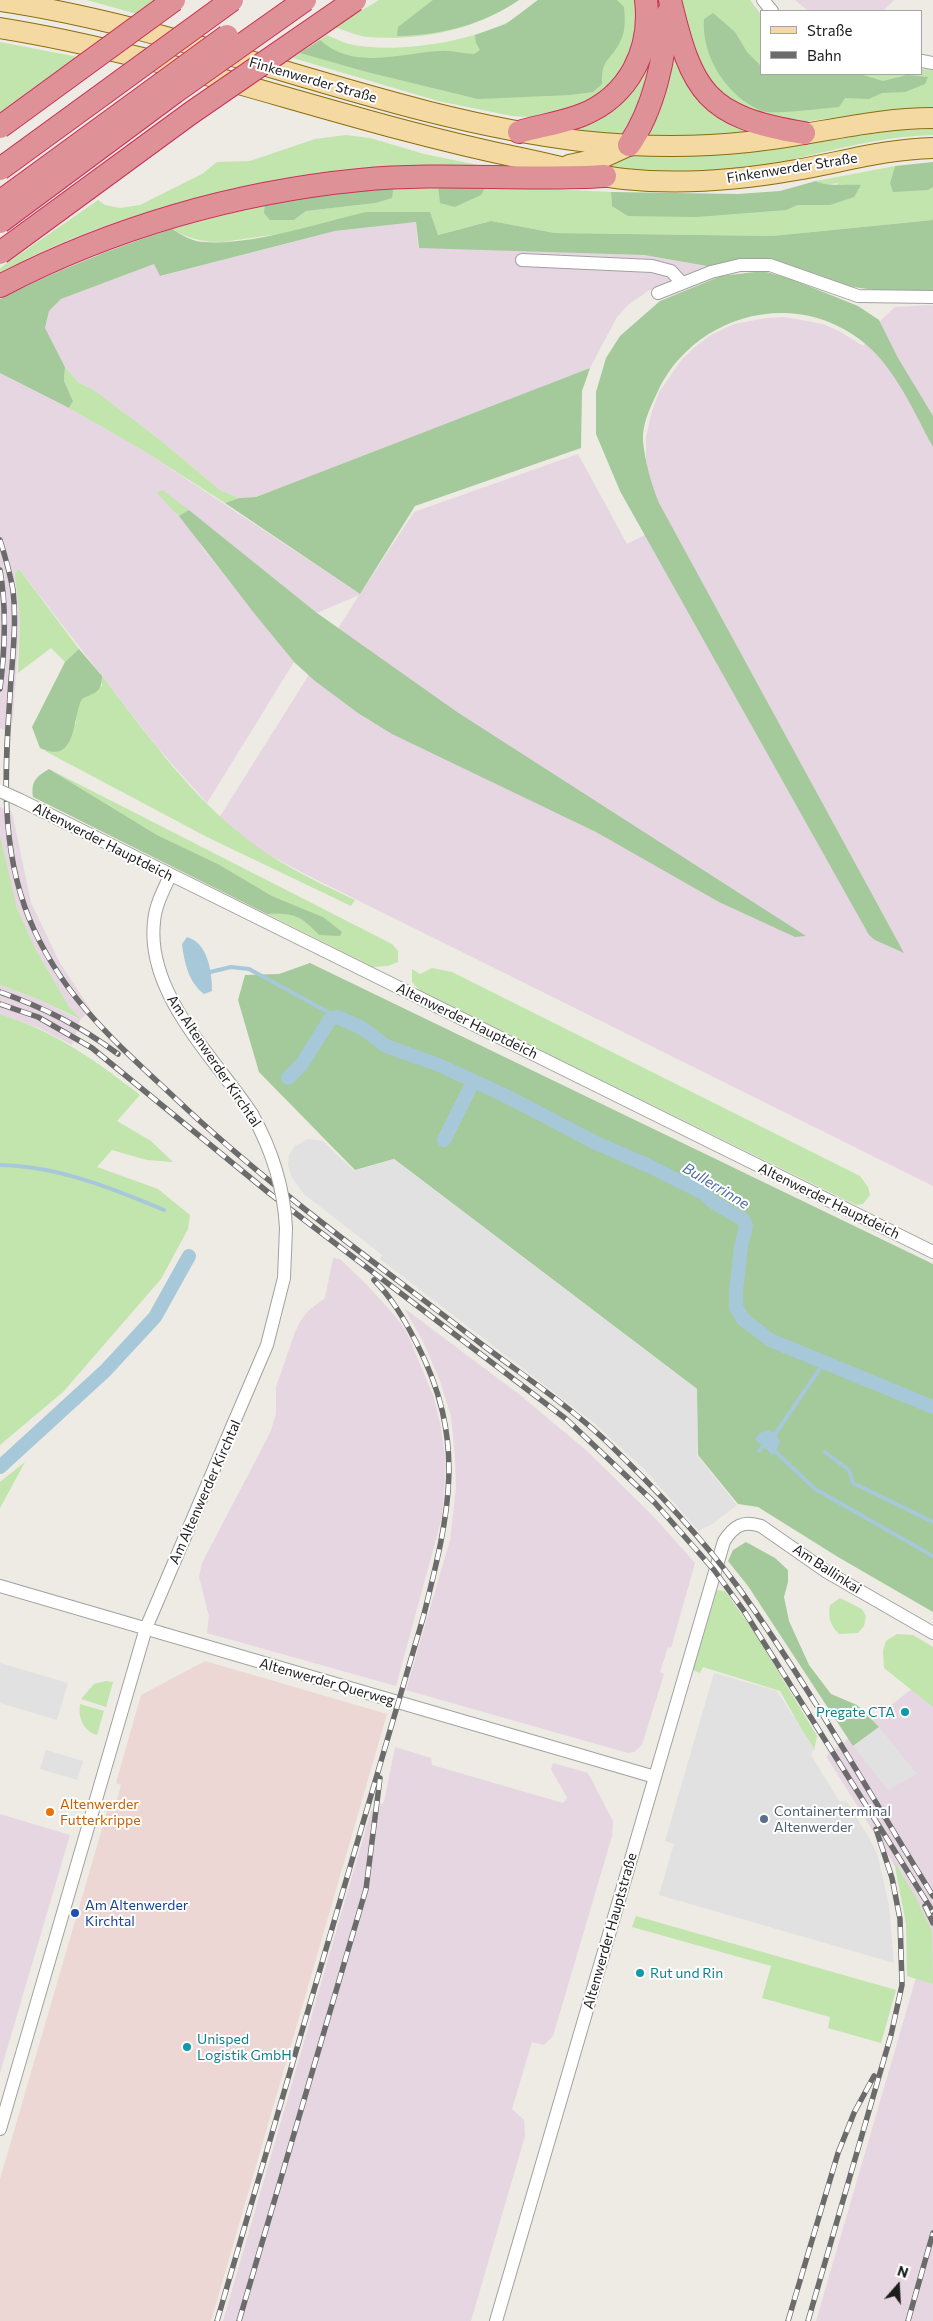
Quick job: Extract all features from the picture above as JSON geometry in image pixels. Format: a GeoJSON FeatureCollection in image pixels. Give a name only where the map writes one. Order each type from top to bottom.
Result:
{"type":"FeatureCollection","features":[{"type":"Feature","properties":{"kind":"highway"},"geometry":{"type":"LineString","coordinates":[[0,127],[174,0]]}},
{"type":"Feature","properties":{"kind":"highway"},"geometry":{"type":"LineString","coordinates":[[0,169],[232,0]]}},
{"type":"Feature","properties":{"kind":"highway"},"geometry":{"type":"LineString","coordinates":[[0,202],[165,79],[280,0]]}},
{"type":"Feature","properties":{"kind":"highway"},"geometry":{"type":"LineString","coordinates":[[0,222],[182,87],[305,0]]}},
{"type":"Feature","properties":{"kind":"highway"},"geometry":{"type":"LineString","coordinates":[[0,253],[191,113],[355,0]]}},
{"type":"Feature","properties":{"kind":"highway"},"geometry":{"type":"LineString","coordinates":[[519,132],[582,114],[601,105],[629,80],[644,48],[647,24],[646,0]]}},
{"type":"Feature","properties":{"kind":"highway"},"geometry":{"type":"LineString","coordinates":[[669,0],[691,71],[710,98],[726,110],[754,124],[804,133]]}},
{"type":"Feature","properties":{"kind":"highway"},"geometry":{"type":"LineString","coordinates":[[629,145],[642,122],[655,83],[664,46],[669,0]]}},
{"type":"Feature","properties":{"kind":"highway"},"geometry":{"type":"LineString","coordinates":[[0,286],[96,243],[156,222],[225,203],[280,191],[361,180],[605,176]]}},
{"type":"Feature","properties":{"kind":"main road","name":"Finkenwerder Straße"},"geometry":{"type":"LineString","coordinates":[[0,1],[144,31],[407,107],[464,122],[519,132],[629,145],[711,145],[750,142],[889,120],[933,118]]}},
{"type":"Feature","properties":{"kind":"main road","name":"Finkenwerder Straße"},"geometry":{"type":"LineString","coordinates":[[0,28],[124,53],[418,134],[605,176],[659,180],[742,178],[798,170],[880,153],[933,148]]}},
{"type":"Feature","properties":{"kind":"main road","name":"Finkenwerder Straße"},"geometry":{"type":"LineString","coordinates":[[562,166],[602,158],[629,145]]}},
{"type":"Feature","properties":{"kind":"street"},"geometry":{"type":"LineString","coordinates":[[763,0],[771,10]]}},
{"type":"Feature","properties":{"kind":"street"},"geometry":{"type":"LineString","coordinates":[[522,260],[652,266],[671,271],[682,283]]}},
{"type":"Feature","properties":{"kind":"street"},"geometry":{"type":"LineString","coordinates":[[658,293],[711,272],[740,265],[770,265],[858,296],[933,297]]}},
{"type":"Feature","properties":{"kind":"street","name":"Altenwerder Hauptdeich"},"geometry":{"type":"LineString","coordinates":[[0,790],[170,876],[933,1252]]}},
{"type":"Feature","properties":{"kind":"street","name":"Am Altenwerder Kirchtal"},"geometry":{"type":"LineString","coordinates":[[0,2129],[146,1628],[267,1345],[284,1278],[286,1228],[284,1200],[274,1160],[252,1114],[182,1017],[162,981],[155,953],[154,920],[159,901],[170,876]]}},
{"type":"Feature","properties":{"kind":"street","name":"Am Ballinkai"},"geometry":{"type":"LineString","coordinates":[[724,1540],[730,1531],[740,1524],[750,1523],[761,1526],[827,1572],[933,1634]]}},
{"type":"Feature","properties":{"kind":"street","name":"Altenwerder Hauptstraße"},"geometry":{"type":"LineString","coordinates":[[496,2321],[724,1540]]}},
{"type":"Feature","properties":{"kind":"street","name":"Altenwerder Querweg"},"geometry":{"type":"LineString","coordinates":[[0,1586],[655,1777]]}},
{"type":"Feature","properties":{"kind":"shaded area"},"geometry":{"type":"Polygon","coordinates":[[[795,0],[894,0],[884,10],[807,10],[795,0]]]}},
{"type":"Feature","properties":{"kind":"shaded area"},"geometry":{"type":"Polygon","coordinates":[[[416,222],[418,247],[644,255],[707,266],[648,291],[628,305],[617,317],[590,368],[256,497],[239,498],[220,490],[159,439],[94,390],[79,383],[65,367],[45,328],[49,311],[61,299],[154,264],[161,276],[335,231],[416,222]]]}},
{"type":"Feature","properties":{"kind":"shaded area"},"geometry":{"type":"Polygon","coordinates":[[[933,306],[933,1186],[307,875],[214,826],[359,595],[317,613],[189,510],[201,546],[294,662],[207,803],[157,747],[19,569],[20,619],[13,718],[10,733],[0,728],[0,373],[69,408],[144,451],[360,594],[414,512],[578,454],[627,544],[666,524],[651,490],[646,461],[646,438],[651,414],[659,392],[682,359],[695,347],[711,335],[734,324],[766,318],[784,317],[823,324],[839,331],[863,346],[882,319],[895,307],[933,306]]]}},
{"type":"Feature","properties":{"kind":"shaded area"},"geometry":{"type":"Polygon","coordinates":[[[0,807],[12,812],[31,903],[60,963],[91,1010],[80,1020],[72,1045],[39,1028],[0,1014],[0,985],[40,1000],[78,1019],[35,948],[17,908],[0,841],[0,807]]]}},
{"type":"Feature","properties":{"kind":"shaded area"},"geometry":{"type":"Polygon","coordinates":[[[307,1139],[323,1141],[354,1171],[394,1159],[697,1389],[697,1455],[737,1505],[714,1523],[699,1531],[644,1469],[594,1423],[380,1259],[382,1255],[304,1194],[291,1176],[288,1165],[289,1155],[294,1147],[307,1139]]]}},
{"type":"Feature","properties":{"kind":"shaded area"},"geometry":{"type":"Polygon","coordinates":[[[333,1258],[340,1259],[367,1285],[396,1317],[407,1333],[434,1398],[441,1428],[446,1465],[442,1517],[396,1686],[207,1633],[209,1616],[199,1577],[202,1563],[270,1433],[276,1414],[276,1387],[295,1332],[308,1311],[325,1298],[333,1258]]]}},
{"type":"Feature","properties":{"kind":"shaded area"},"geometry":{"type":"Polygon","coordinates":[[[404,1308],[520,1395],[587,1451],[654,1517],[695,1563],[671,1648],[668,1647],[660,1672],[664,1674],[642,1745],[634,1752],[628,1753],[406,1690],[450,1540],[456,1488],[451,1416],[440,1381],[423,1341],[404,1308]]]}},
{"type":"Feature","properties":{"kind":"shaded area"},"geometry":{"type":"Polygon","coordinates":[[[205,1661],[387,1714],[211,2321],[0,2321],[0,2179],[108,1808],[114,1810],[121,1785],[116,1783],[141,1695],[205,1661]]]}},
{"type":"Feature","properties":{"kind":"shaded area"},"geometry":{"type":"Polygon","coordinates":[[[0,1663],[68,1683],[57,1720],[0,1703],[0,1663]]]}},
{"type":"Feature","properties":{"kind":"shaded area","name":"Containerterminal Altenwerder"},"geometry":{"type":"Polygon","coordinates":[[[933,1665],[933,2321],[816,2321],[916,1978],[908,1947],[903,1879],[826,1756],[913,1688],[933,1665]]]}},
{"type":"Feature","properties":{"kind":"shaded area","name":"Containerterminal Altenwerder"},"geometry":{"type":"Polygon","coordinates":[[[714,1673],[777,1691],[814,1748],[811,1755],[839,1801],[847,1802],[877,1853],[889,1905],[894,1963],[659,1895],[674,1844],[665,1841],[714,1673]]]}},
{"type":"Feature","properties":{"kind":"shaded area"},"geometry":{"type":"Polygon","coordinates":[[[879,1727],[917,1774],[888,1790],[853,1746],[879,1727]]]}},
{"type":"Feature","properties":{"kind":"shaded area"},"geometry":{"type":"Polygon","coordinates":[[[395,1747],[431,1758],[432,1765],[563,1803],[567,1798],[551,1769],[553,1763],[588,1773],[613,1821],[612,1836],[553,2036],[544,2045],[532,2042],[512,2109],[524,2120],[525,2136],[471,2321],[223,2321],[371,1811],[384,1802],[395,1747]]]}},
{"type":"Feature","properties":{"kind":"shaded area"},"geometry":{"type":"Polygon","coordinates":[[[46,1750],[83,1761],[77,1780],[40,1769],[46,1750]]]}},
{"type":"Feature","properties":{"kind":"shaded area"},"geometry":{"type":"Polygon","coordinates":[[[0,1814],[70,1835],[0,2073],[0,1814]]]}},
{"type":"Feature","properties":{"kind":"green space"},"geometry":{"type":"Polygon","coordinates":[[[87,0],[157,0],[137,14],[87,0]]]}},
{"type":"Feature","properties":{"kind":"green space"},"geometry":{"type":"Polygon","coordinates":[[[379,0],[519,0],[484,19],[466,26],[427,35],[388,38],[368,37],[334,27],[379,0]]]}},
{"type":"Feature","properties":{"kind":"green space"},"geometry":{"type":"Polygon","coordinates":[[[433,0],[519,0],[491,16],[461,27],[446,31],[397,36],[398,27],[433,0]]]}},
{"type":"Feature","properties":{"kind":"green space"},"geometry":{"type":"Polygon","coordinates":[[[538,0],[637,0],[635,55],[598,100],[546,118],[512,116],[438,101],[293,58],[327,35],[349,44],[386,48],[428,45],[469,37],[508,22],[538,0]]]}},
{"type":"Feature","properties":{"kind":"green space"},"geometry":{"type":"Polygon","coordinates":[[[538,0],[617,0],[624,7],[625,25],[622,38],[603,69],[602,84],[593,92],[570,95],[478,99],[367,72],[300,53],[320,40],[333,49],[347,55],[362,58],[393,57],[444,51],[474,54],[480,50],[476,43],[475,35],[506,24],[538,0]]]}},
{"type":"Feature","properties":{"kind":"green space"},"geometry":{"type":"Polygon","coordinates":[[[653,0],[661,0],[651,72],[627,131],[619,138],[559,131],[619,103],[653,0]]]}},
{"type":"Feature","properties":{"kind":"green space"},"geometry":{"type":"Polygon","coordinates":[[[680,0],[750,0],[760,13],[760,75],[923,75],[923,69],[933,70],[933,107],[881,111],[803,122],[744,115],[698,75],[680,0]]]}},
{"type":"Feature","properties":{"kind":"green space"},"geometry":{"type":"Polygon","coordinates":[[[713,13],[735,32],[747,52],[760,65],[760,75],[863,75],[883,81],[907,75],[928,77],[925,84],[905,92],[882,93],[869,99],[845,98],[839,107],[788,112],[762,111],[749,105],[738,96],[719,74],[707,47],[704,19],[713,13]]]}},
{"type":"Feature","properties":{"kind":"green space"},"geometry":{"type":"Polygon","coordinates":[[[0,42],[78,57],[0,115],[0,42]]]}},
{"type":"Feature","properties":{"kind":"green space"},"geometry":{"type":"Polygon","coordinates":[[[671,48],[685,81],[702,104],[724,121],[758,136],[642,139],[671,48]]]}},
{"type":"Feature","properties":{"kind":"green space"},"geometry":{"type":"Polygon","coordinates":[[[933,129],[933,135],[870,142],[747,168],[685,171],[603,168],[629,152],[682,154],[766,151],[896,130],[933,129]]]}},
{"type":"Feature","properties":{"kind":"green space"},"geometry":{"type":"Polygon","coordinates":[[[346,135],[370,138],[424,154],[493,168],[236,191],[205,197],[145,213],[85,233],[0,273],[0,268],[98,200],[105,205],[120,208],[140,205],[202,174],[217,162],[250,161],[315,139],[346,135]]]}},
{"type":"Feature","properties":{"kind":"green space"},"geometry":{"type":"Polygon","coordinates":[[[933,162],[933,187],[928,190],[893,192],[890,183],[895,166],[933,162]]]}},
{"type":"Feature","properties":{"kind":"green space"},"geometry":{"type":"Polygon","coordinates":[[[895,166],[890,183],[928,190],[933,187],[933,220],[772,236],[555,233],[491,221],[437,235],[430,213],[222,242],[196,239],[172,229],[265,204],[294,220],[306,211],[376,203],[391,198],[394,185],[438,185],[455,207],[480,195],[486,186],[611,192],[612,206],[785,210],[798,205],[830,205],[838,183],[823,185],[816,181],[895,166]]]}},
{"type":"Feature","properties":{"kind":"green space"},"geometry":{"type":"Polygon","coordinates":[[[816,181],[831,185],[861,185],[854,197],[830,205],[798,205],[786,210],[696,217],[628,216],[612,206],[611,192],[738,194],[780,191],[816,181]]]}},
{"type":"Feature","properties":{"kind":"green space"},"geometry":{"type":"Polygon","coordinates":[[[394,185],[392,198],[376,203],[306,211],[294,220],[270,220],[264,213],[265,204],[394,185]]]}},
{"type":"Feature","properties":{"kind":"green space"},"geometry":{"type":"Polygon","coordinates":[[[438,185],[486,186],[481,195],[455,207],[440,203],[438,185]]]}},
{"type":"Feature","properties":{"kind":"green space"},"geometry":{"type":"Polygon","coordinates":[[[366,212],[430,212],[438,235],[491,221],[555,233],[772,236],[933,220],[933,291],[875,290],[846,286],[775,260],[748,260],[707,266],[644,255],[419,248],[416,222],[335,231],[160,276],[154,264],[61,299],[49,311],[45,328],[65,367],[64,381],[73,401],[69,408],[0,373],[0,299],[63,270],[106,252],[172,229],[187,237],[203,242],[242,241],[285,233],[366,212]]]}},
{"type":"Feature","properties":{"kind":"green space"},"geometry":{"type":"Polygon","coordinates":[[[763,271],[791,279],[858,306],[879,320],[898,358],[933,416],[933,447],[899,385],[889,370],[866,344],[852,334],[825,321],[797,314],[769,314],[741,319],[715,330],[692,347],[672,368],[657,393],[645,422],[643,441],[647,465],[659,503],[904,953],[875,940],[869,935],[620,491],[596,434],[596,392],[606,358],[620,336],[660,301],[721,276],[763,271]]]}},
{"type":"Feature","properties":{"kind":"green space"},"geometry":{"type":"Polygon","coordinates":[[[65,367],[79,383],[94,390],[159,439],[220,490],[239,498],[225,503],[144,451],[69,408],[73,401],[64,381],[65,367]]]}},
{"type":"Feature","properties":{"kind":"green space"},"geometry":{"type":"Polygon","coordinates":[[[590,368],[582,391],[581,448],[415,506],[360,594],[225,503],[239,498],[256,497],[590,368]]]}},
{"type":"Feature","properties":{"kind":"green space"},"geometry":{"type":"Polygon","coordinates":[[[162,490],[189,510],[179,516],[157,493],[162,490]]]}},
{"type":"Feature","properties":{"kind":"green space"},"geometry":{"type":"Polygon","coordinates":[[[189,510],[317,613],[457,712],[806,936],[795,937],[719,902],[596,832],[392,734],[358,713],[315,681],[294,662],[179,516],[189,510]]]}},
{"type":"Feature","properties":{"kind":"green space"},"geometry":{"type":"Polygon","coordinates":[[[19,569],[79,649],[65,662],[51,648],[18,673],[20,619],[15,573],[19,569]]]}},
{"type":"Feature","properties":{"kind":"green space"},"geometry":{"type":"Polygon","coordinates":[[[79,649],[102,676],[101,686],[97,691],[82,699],[72,737],[67,745],[61,750],[52,752],[40,748],[32,727],[65,662],[79,649]]]}},
{"type":"Feature","properties":{"kind":"green space"},"geometry":{"type":"Polygon","coordinates":[[[102,676],[165,758],[218,814],[264,852],[308,877],[355,900],[351,906],[207,837],[45,751],[55,751],[76,723],[77,708],[82,699],[102,686],[102,676]]]}},
{"type":"Feature","properties":{"kind":"green space"},"geometry":{"type":"Polygon","coordinates":[[[49,769],[392,944],[398,951],[398,962],[388,966],[373,967],[267,914],[291,913],[308,923],[323,917],[272,896],[218,864],[157,835],[49,769]]]}},
{"type":"Feature","properties":{"kind":"green space"},"geometry":{"type":"Polygon","coordinates":[[[49,769],[157,835],[218,864],[272,896],[323,917],[342,932],[340,936],[319,935],[307,923],[290,915],[267,914],[33,797],[35,780],[49,769]]]}},
{"type":"Feature","properties":{"kind":"green space"},"geometry":{"type":"Polygon","coordinates":[[[0,836],[17,908],[35,948],[68,1005],[80,1019],[40,1000],[0,985],[0,836]]]}},
{"type":"Feature","properties":{"kind":"green space"},"geometry":{"type":"Polygon","coordinates":[[[310,963],[933,1264],[933,1612],[838,1557],[758,1507],[738,1504],[698,1455],[697,1389],[394,1159],[355,1170],[259,1072],[238,1000],[245,975],[279,974],[310,963]]]}},
{"type":"Feature","properties":{"kind":"green space"},"geometry":{"type":"Polygon","coordinates":[[[432,968],[452,972],[860,1176],[868,1187],[870,1195],[863,1204],[856,1205],[420,991],[412,982],[412,969],[420,974],[432,968]]]}},
{"type":"Feature","properties":{"kind":"green space"},"geometry":{"type":"Polygon","coordinates":[[[0,1014],[21,1021],[57,1038],[140,1095],[117,1121],[151,1141],[173,1162],[147,1160],[112,1150],[97,1167],[158,1189],[190,1215],[188,1229],[161,1279],[63,1392],[0,1445],[0,1014]]]}},
{"type":"Feature","properties":{"kind":"green space"},"geometry":{"type":"Polygon","coordinates":[[[25,1462],[0,1508],[0,1482],[25,1462]]]}},
{"type":"Feature","properties":{"kind":"green space"},"geometry":{"type":"Polygon","coordinates":[[[746,1542],[775,1558],[788,1570],[788,1582],[784,1597],[789,1621],[809,1665],[831,1694],[857,1705],[879,1727],[853,1746],[748,1586],[728,1561],[733,1550],[746,1542]]]}},
{"type":"Feature","properties":{"kind":"green space"},"geometry":{"type":"Polygon","coordinates":[[[717,1590],[725,1591],[753,1630],[817,1736],[814,1751],[780,1691],[703,1667],[700,1673],[693,1670],[717,1590]]]}},
{"type":"Feature","properties":{"kind":"green space"},"geometry":{"type":"Polygon","coordinates":[[[840,1598],[862,1609],[866,1616],[864,1626],[858,1633],[839,1634],[834,1628],[829,1614],[830,1605],[840,1598]]]}},
{"type":"Feature","properties":{"kind":"green space"},"geometry":{"type":"Polygon","coordinates":[[[897,1634],[913,1635],[933,1647],[933,1707],[884,1668],[883,1651],[886,1641],[897,1634]]]}},
{"type":"Feature","properties":{"kind":"green space"},"geometry":{"type":"Polygon","coordinates":[[[106,1681],[113,1682],[106,1707],[81,1699],[94,1684],[106,1681]]]}},
{"type":"Feature","properties":{"kind":"green space"},"geometry":{"type":"Polygon","coordinates":[[[80,1704],[104,1711],[97,1735],[88,1730],[82,1723],[80,1704]]]}},
{"type":"Feature","properties":{"kind":"green space"},"geometry":{"type":"Polygon","coordinates":[[[894,1861],[916,1898],[932,1931],[933,1984],[907,1976],[906,1924],[894,1861]]]}},
{"type":"Feature","properties":{"kind":"green space"},"geometry":{"type":"Polygon","coordinates":[[[636,1916],[896,1990],[881,2043],[828,2028],[830,2017],[762,1998],[771,1966],[632,1927],[636,1916]]]}},
{"type":"Feature","properties":{"kind":"water"},"geometry":{"type":"Polygon","coordinates":[[[187,937],[200,945],[204,952],[210,967],[212,991],[204,994],[191,978],[184,958],[182,944],[187,937]]]}},
{"type":"Feature","properties":{"kind":"water"},"geometry":{"type":"Polygon","coordinates":[[[768,1430],[776,1433],[780,1442],[776,1452],[772,1455],[755,1439],[760,1433],[768,1430]]]}},
{"type":"Feature","properties":{"kind":"waterway"},"geometry":{"type":"LineString","coordinates":[[210,972],[231,967],[249,969],[337,1017]]}},
{"type":"Feature","properties":{"kind":"waterway","name":"Bullerrinne"},"geometry":{"type":"LineString","coordinates":[[288,1078],[302,1064],[330,1019],[337,1017],[362,1028],[386,1046],[439,1065],[506,1096],[596,1143],[649,1166],[705,1194],[713,1202],[744,1220],[746,1226],[741,1247],[736,1291],[736,1307],[743,1319],[770,1340],[933,1407]]}},
{"type":"Feature","properties":{"kind":"waterway","name":"Bullerrinne"},"geometry":{"type":"LineString","coordinates":[[444,1140],[473,1082]]}},
{"type":"Feature","properties":{"kind":"waterway"},"geometry":{"type":"LineString","coordinates":[[0,1165],[21,1166],[63,1174],[104,1186],[164,1210]]}},
{"type":"Feature","properties":{"kind":"waterway"},"geometry":{"type":"LineString","coordinates":[[0,1467],[105,1371],[155,1317],[189,1256]]}},
{"type":"Feature","properties":{"kind":"waterway"},"geometry":{"type":"LineString","coordinates":[[776,1433],[825,1361]]}},
{"type":"Feature","properties":{"kind":"waterway"},"geometry":{"type":"LineString","coordinates":[[759,1451],[763,1446]]}},
{"type":"Feature","properties":{"kind":"waterway"},"geometry":{"type":"LineString","coordinates":[[776,1452],[815,1489],[933,1556]]}},
{"type":"Feature","properties":{"kind":"waterway"},"geometry":{"type":"LineString","coordinates":[[825,1452],[849,1470],[853,1483],[933,1522]]}},
{"type":"Feature","properties":{"kind":"railway"},"geometry":{"type":"LineString","coordinates":[[0,540],[13,590],[14,616],[6,780],[9,836],[13,863],[29,918],[42,946],[57,971],[73,994],[111,1037],[248,1163],[324,1225],[574,1414],[604,1439],[640,1474],[723,1567],[764,1624],[814,1701],[933,1896]]}},
{"type":"Feature","properties":{"kind":"railway"},"geometry":{"type":"LineString","coordinates":[[0,570],[4,600],[3,659],[0,689]]}},
{"type":"Feature","properties":{"kind":"railway"},"geometry":{"type":"LineString","coordinates":[[0,992],[62,1018],[118,1054]]}},
{"type":"Feature","properties":{"kind":"railway"},"geometry":{"type":"LineString","coordinates":[[0,1004],[38,1017],[92,1048],[269,1193],[566,1419],[655,1503],[714,1570],[744,1611],[933,1912]]}},
{"type":"Feature","properties":{"kind":"railway"},"geometry":{"type":"LineString","coordinates":[[217,2321],[423,1618],[446,1511],[449,1478],[448,1446],[443,1413],[432,1378],[416,1342],[392,1301],[374,1280]]}},
{"type":"Feature","properties":{"kind":"railway"},"geometry":{"type":"LineString","coordinates":[[239,2321],[366,1889],[380,1778]]}},
{"type":"Feature","properties":{"kind":"railway"},"geometry":{"type":"LineString","coordinates":[[808,2321],[891,2035],[902,1985],[900,1919],[892,1878],[876,1829]]}},
{"type":"Feature","properties":{"kind":"railway"},"geometry":{"type":"LineString","coordinates":[[925,1906],[933,1923]]}},
{"type":"Feature","properties":{"kind":"railway"},"geometry":{"type":"LineString","coordinates":[[788,2321],[838,2153],[854,2113],[874,2076]]}},
{"type":"Feature","properties":{"kind":"railway"},"geometry":{"type":"LineString","coordinates":[[908,2321],[933,2233]]}},
{"type":"Feature","properties":{"kind":"place","name":"Pregate CTA"},"geometry":{"type":"Point","coordinates":[905,1712]}},
{"type":"Feature","properties":{"kind":"place","name":"Altenwerder Futterkrippe"},"geometry":{"type":"Point","coordinates":[50,1812]}},
{"type":"Feature","properties":{"kind":"place","name":"Containerterminal Altenwerder"},"geometry":{"type":"Point","coordinates":[764,1819]}},
{"type":"Feature","properties":{"kind":"place","name":"Am Altenwerder Kirchtal"},"geometry":{"type":"Point","coordinates":[75,1913]}},
{"type":"Feature","properties":{"kind":"place","name":"Rut und Rin"},"geometry":{"type":"Point","coordinates":[640,1973]}},
{"type":"Feature","properties":{"kind":"place","name":"Unisped Logistik GmbH"},"geometry":{"type":"Point","coordinates":[187,2047]}}]}
